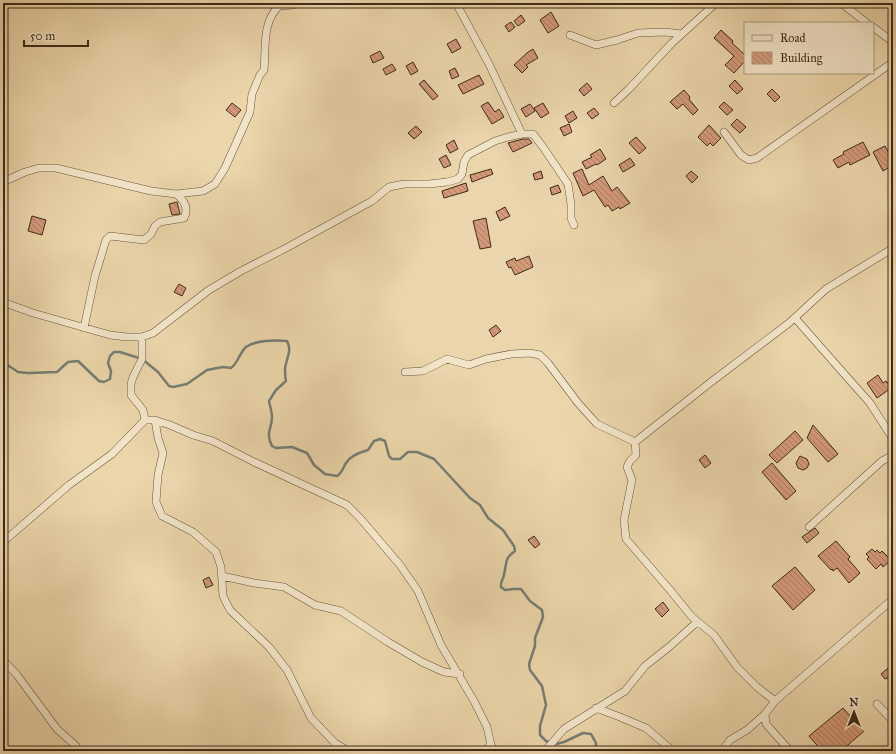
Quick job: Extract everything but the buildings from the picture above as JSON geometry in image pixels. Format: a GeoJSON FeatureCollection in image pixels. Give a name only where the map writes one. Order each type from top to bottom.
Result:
{"type":"FeatureCollection","features":[{"type":"Feature","properties":{"kind":"street"},"geometry":{"type":"LineString","coordinates":[[5,181],[25,172],[39,168],[56,168],[151,191],[176,194],[203,190],[215,184],[225,168],[250,112],[252,94],[260,75],[264,70],[266,28],[273,11],[278,6],[293,5],[298,3]]}},
{"type":"Feature","properties":{"kind":"street"},"geometry":{"type":"LineString","coordinates":[[456,3],[489,64],[522,134]]}},
{"type":"Feature","properties":{"kind":"street"},"geometry":{"type":"LineString","coordinates":[[614,103],[681,34],[716,3]]}},
{"type":"Feature","properties":{"kind":"street"},"geometry":{"type":"LineString","coordinates":[[841,3],[867,22]]}},
{"type":"Feature","properties":{"kind":"street"},"geometry":{"type":"LineString","coordinates":[[874,28],[893,42]]}},
{"type":"Feature","properties":{"kind":"street"},"geometry":{"type":"LineString","coordinates":[[570,35],[596,45],[638,33],[665,32],[681,34]]}},
{"type":"Feature","properties":{"kind":"street"},"geometry":{"type":"LineString","coordinates":[[724,132],[741,155],[749,160],[757,158],[893,62]]}},
{"type":"Feature","properties":{"kind":"street"},"geometry":{"type":"LineString","coordinates":[[8,304],[33,314],[110,335],[142,337],[152,333],[209,290],[372,200],[389,187],[404,184],[447,182],[458,179],[462,174],[464,162],[468,155],[495,141],[522,134],[533,134],[568,184],[571,204],[571,218],[574,225]]}},
{"type":"Feature","properties":{"kind":"street"},"geometry":{"type":"LineString","coordinates":[[84,328],[95,276],[106,240],[110,236],[144,240],[151,234],[155,226],[160,222],[184,218],[186,214],[186,207],[183,199],[176,194]]}},
{"type":"Feature","properties":{"kind":"street"},"geometry":{"type":"LineString","coordinates":[[635,442],[795,318],[826,289],[893,247]]}},
{"type":"Feature","properties":{"kind":"street"},"geometry":{"type":"LineString","coordinates":[[795,318],[870,403],[893,439]]}},
{"type":"Feature","properties":{"kind":"street"},"geometry":{"type":"LineString","coordinates":[[142,337],[142,359],[133,377],[131,384],[131,395],[143,410],[145,420]]}},
{"type":"Feature","properties":{"kind":"street"},"geometry":{"type":"LineString","coordinates":[[405,372],[423,371],[447,360],[469,365],[486,359],[511,354],[530,353],[540,355],[548,363],[578,403],[597,424],[635,442]]}},
{"type":"Feature","properties":{"kind":"street"},"geometry":{"type":"LineString","coordinates":[[3,542],[69,485],[112,454],[145,420],[154,420],[213,441],[347,505],[365,524],[400,566],[418,591],[441,645],[460,674],[487,727],[492,748],[484,751]]}},
{"type":"Feature","properties":{"kind":"street"},"geometry":{"type":"LineString","coordinates":[[154,420],[163,453],[158,475],[156,502],[162,516],[193,532],[216,552],[221,567],[223,596],[230,610],[269,647],[287,670],[310,718],[335,743],[348,751]]}},
{"type":"Feature","properties":{"kind":"street"},"geometry":{"type":"LineString","coordinates":[[635,442],[636,454],[630,461],[627,468],[632,480],[624,520],[626,539],[692,617],[714,635],[737,667],[757,687],[775,701]]}},
{"type":"Feature","properties":{"kind":"street"},"geometry":{"type":"LineString","coordinates":[[809,527],[882,461],[893,456]]}},
{"type":"Feature","properties":{"kind":"street"},"geometry":{"type":"LineString","coordinates":[[222,576],[254,583],[284,587],[315,605],[341,611],[422,662],[444,672],[460,674]]}},
{"type":"Feature","properties":{"kind":"street"},"geometry":{"type":"LineString","coordinates":[[722,751],[730,740],[747,730],[765,714],[775,701],[893,600]]}},
{"type":"Feature","properties":{"kind":"street"},"geometry":{"type":"LineString","coordinates":[[546,750],[564,729],[625,691],[644,666],[669,647],[697,622]]}},
{"type":"Feature","properties":{"kind":"street"},"geometry":{"type":"LineString","coordinates":[[3,660],[17,675],[57,729],[76,746],[78,751]]}},
{"type":"Feature","properties":{"kind":"street"},"geometry":{"type":"LineString","coordinates":[[877,704],[893,722]]}},
{"type":"Feature","properties":{"kind":"street"},"geometry":{"type":"LineString","coordinates":[[596,708],[646,728],[673,751]]}},
{"type":"Feature","properties":{"kind":"street"},"geometry":{"type":"LineString","coordinates":[[765,714],[766,724],[790,751]]}},
{"type":"Feature","properties":{"kind":"waterway"},"geometry":{"type":"LineString","coordinates":[[3,362],[18,372],[28,373],[57,372],[68,362],[78,361],[99,381],[104,382],[110,379],[111,371],[108,363],[110,356],[114,352],[120,352],[142,359],[158,372],[169,386],[173,387],[187,384],[207,370],[223,367],[231,368],[244,349],[250,345],[266,341],[287,341],[289,348],[285,366],[286,381],[276,390],[269,401],[272,417],[269,437],[272,446],[276,448],[292,447],[307,453],[314,465],[325,474],[337,476],[350,458],[368,450],[374,441],[380,439],[385,441],[389,456],[392,459],[400,459],[408,452],[417,452],[434,459],[470,498],[480,505],[488,518],[503,530],[514,546],[515,551],[506,561],[501,587],[505,590],[521,589],[530,601],[542,610],[543,617],[535,638],[535,646],[529,664],[530,670],[542,686],[546,705],[540,726],[540,735],[546,741],[556,744],[583,733],[591,734],[596,743],[596,751]]}}]}
